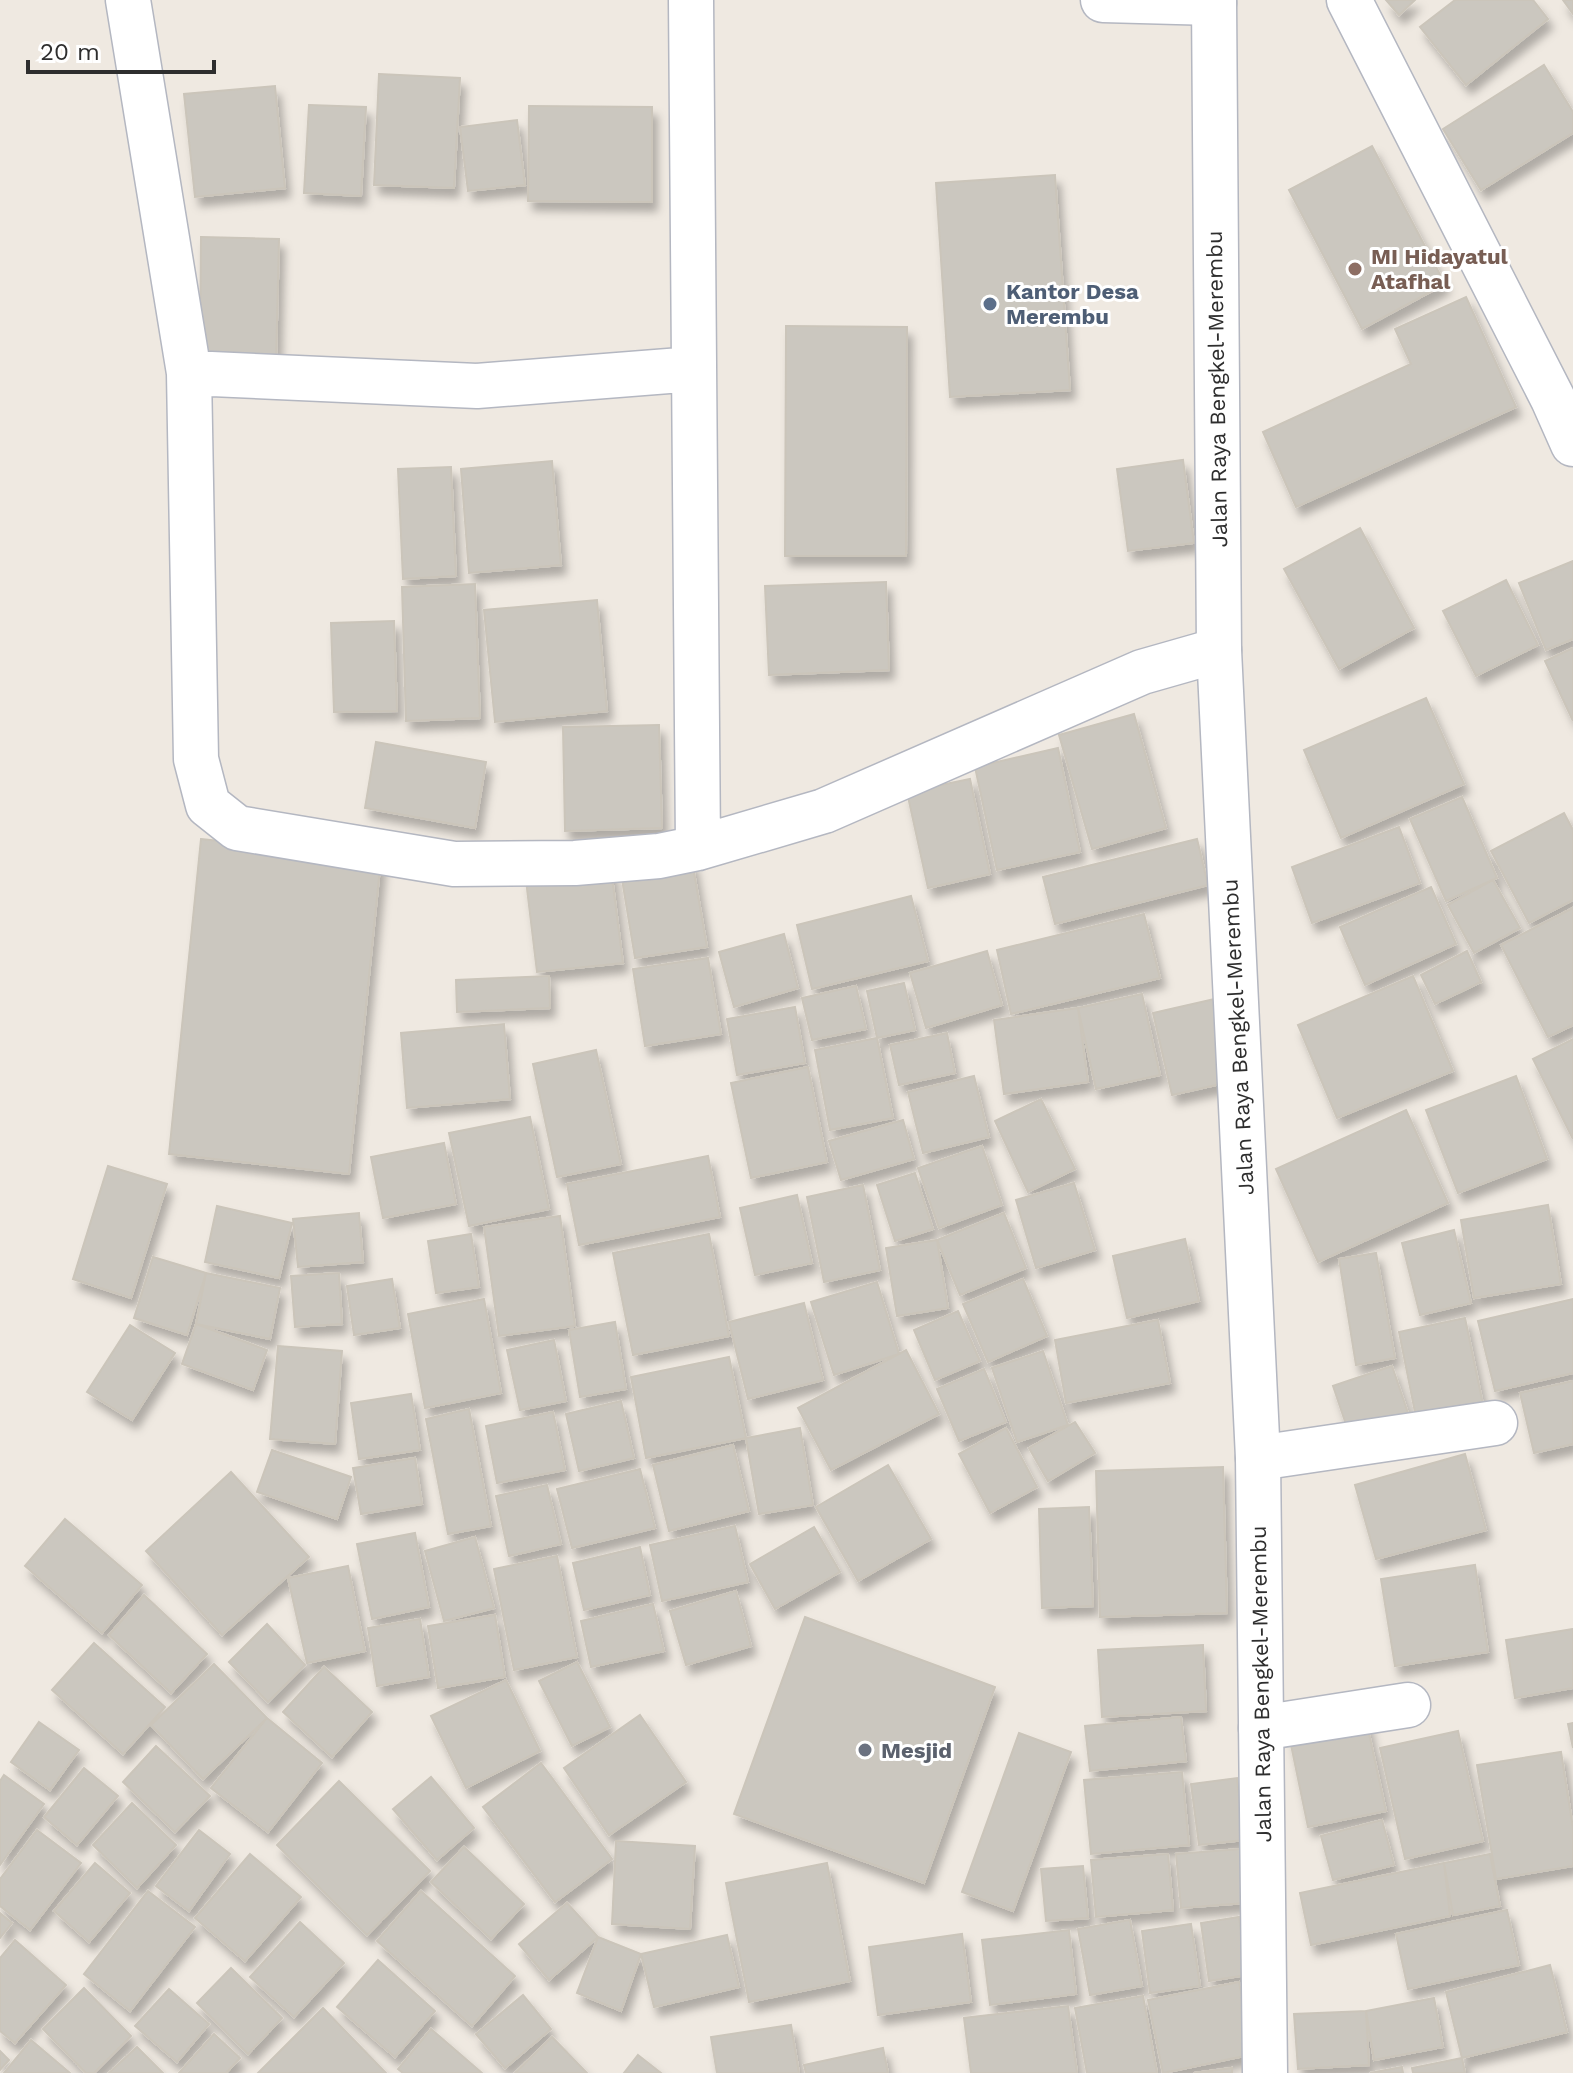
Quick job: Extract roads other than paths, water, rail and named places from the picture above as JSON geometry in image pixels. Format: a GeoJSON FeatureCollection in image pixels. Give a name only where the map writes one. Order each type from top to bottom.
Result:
{"type":"FeatureCollection","features":[{"type":"Feature","properties":{"kind":"street"},"geometry":{"type":"LineString","coordinates":[[128,0],[189,373],[196,759],[208,805],[237,828],[454,864],[575,863],[659,856],[698,848],[824,811],[1142,672],[1219,650]]}},
{"type":"Feature","properties":{"kind":"street"},"geometry":{"type":"LineString","coordinates":[[691,0],[698,848]]}},
{"type":"Feature","properties":{"kind":"street"},"geometry":{"type":"LineString","coordinates":[[1103,0],[1214,2]]}},
{"type":"Feature","properties":{"kind":"street"},"geometry":{"type":"LineString","coordinates":[[1349,0],[1553,399],[1573,444]]}},
{"type":"Feature","properties":{"kind":"street","name":"Jalan Raya Bengkel-Merembu"},"geometry":{"type":"LineString","coordinates":[[1214,2],[1219,650],[1258,1458],[1265,2073]]}},
{"type":"Feature","properties":{"kind":"street"},"geometry":{"type":"LineString","coordinates":[[189,373],[477,386],[694,369]]}},
{"type":"Feature","properties":{"kind":"street"},"geometry":{"type":"LineString","coordinates":[[1258,1458],[1495,1423]]}},
{"type":"Feature","properties":{"kind":"street"},"geometry":{"type":"LineString","coordinates":[[1261,1728],[1408,1705]]}},
{"type":"Feature","properties":{"kind":"place","name":"MI Hidayatul Atafhal"},"geometry":{"type":"Point","coordinates":[1355,269]}},
{"type":"Feature","properties":{"kind":"place","name":"Kantor Desa Merembu"},"geometry":{"type":"Point","coordinates":[990,304]}},
{"type":"Feature","properties":{"kind":"place","name":"Mesjid"},"geometry":{"type":"Point","coordinates":[865,1750]}}]}
